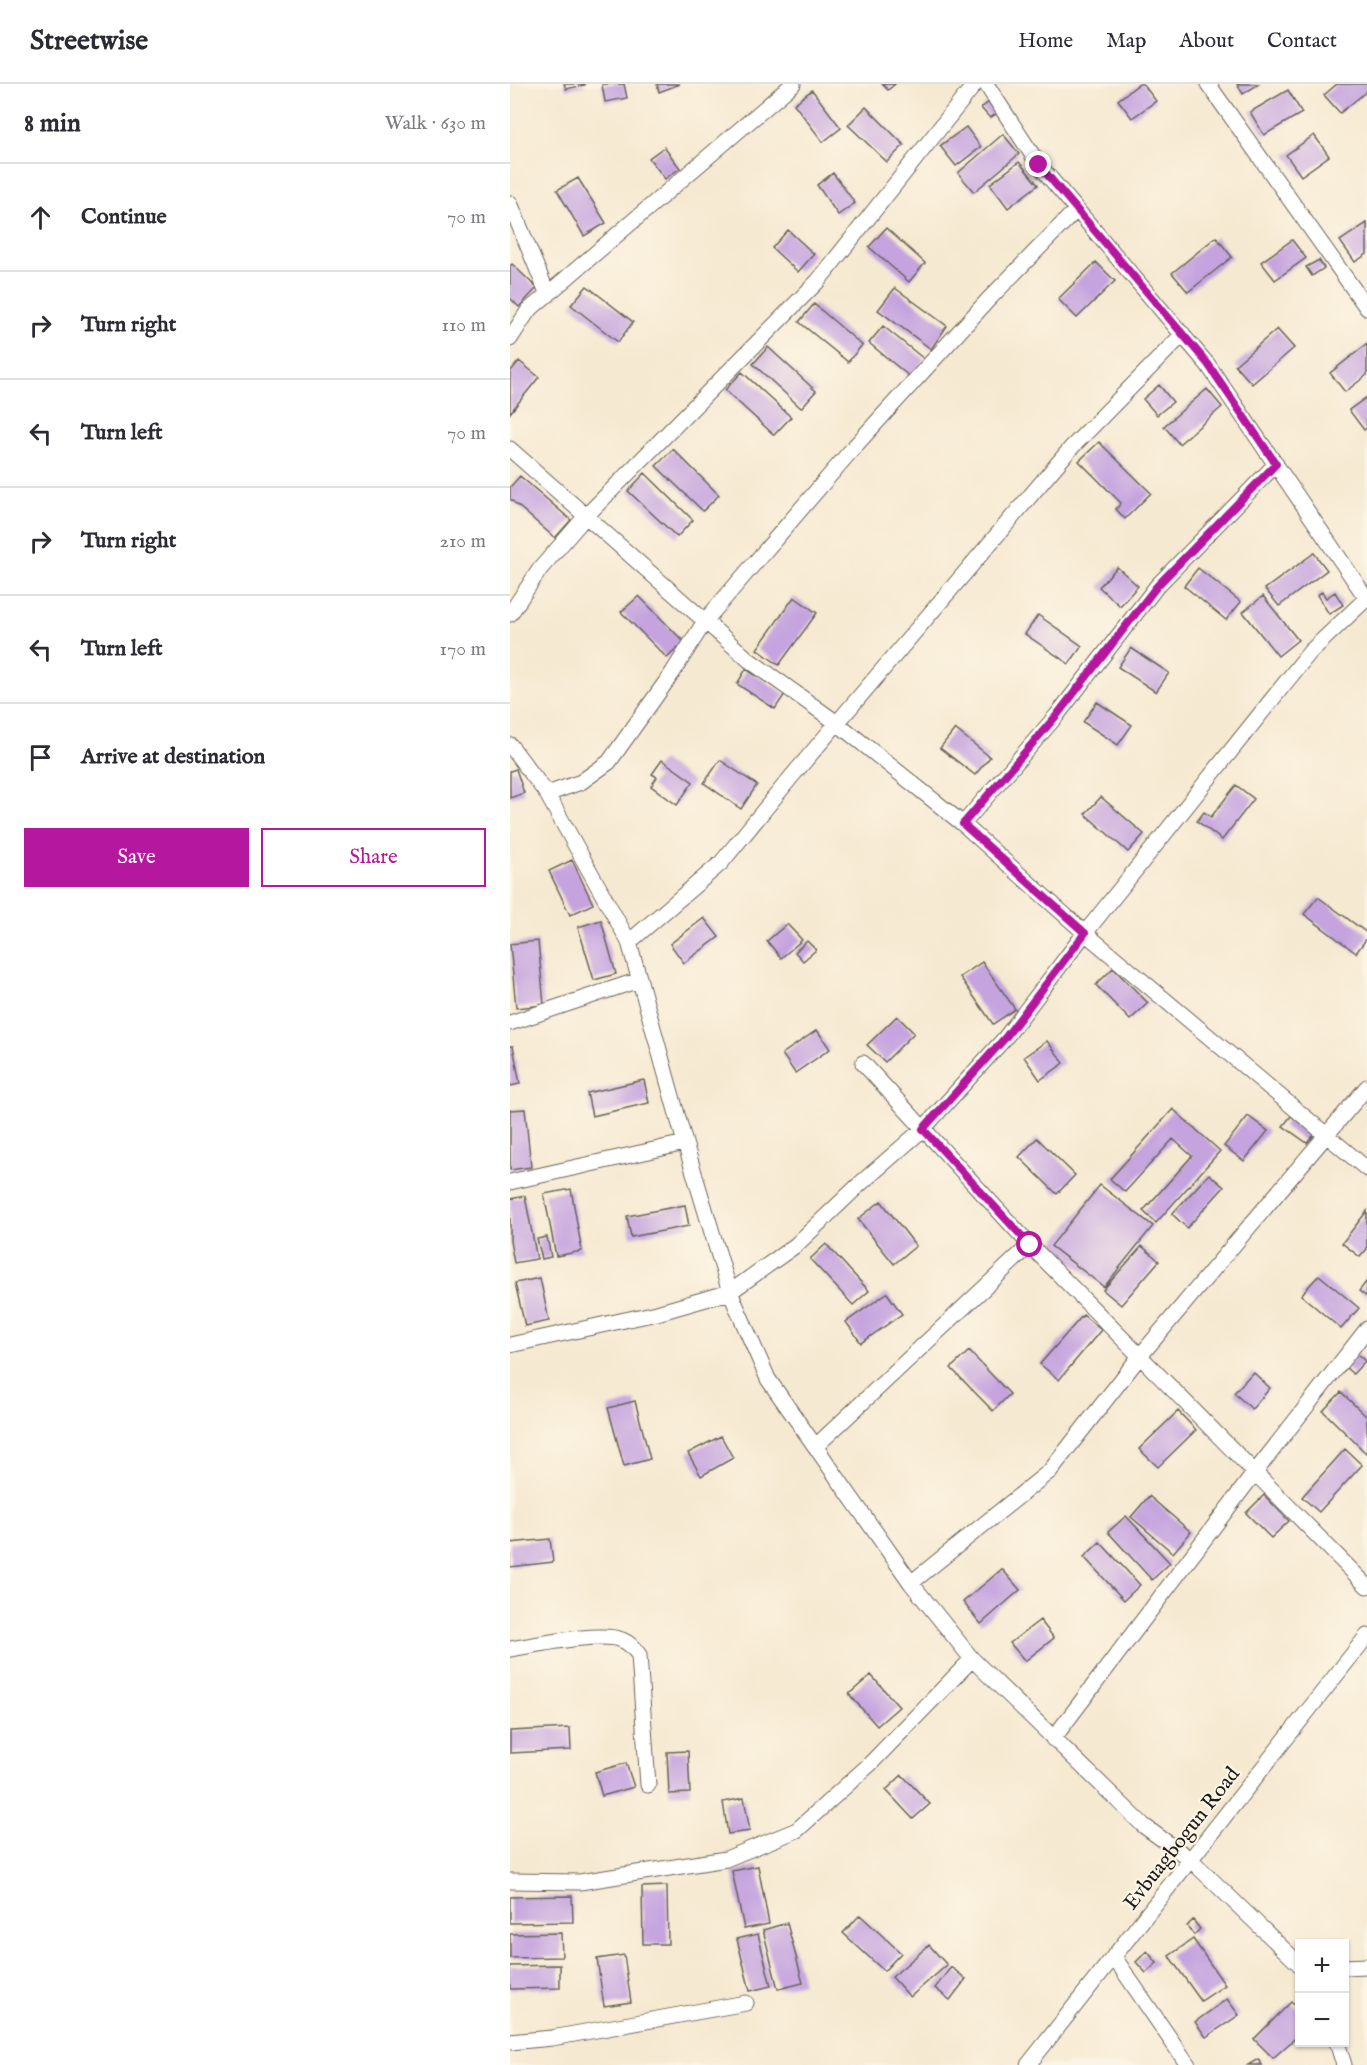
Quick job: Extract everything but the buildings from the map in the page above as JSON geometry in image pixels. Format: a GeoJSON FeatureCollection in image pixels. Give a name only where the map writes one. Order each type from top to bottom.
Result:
{"type":"FeatureCollection","features":[{"type":"Feature","properties":{"kind":"street"},"geometry":{"type":"LineString","coordinates":[[510,339],[528,311],[793,84]]}},
{"type":"Feature","properties":{"kind":"street"},"geometry":{"type":"LineString","coordinates":[[510,614],[540,569],[586,516],[818,281],[975,84]]}},
{"type":"Feature","properties":{"kind":"street"},"geometry":{"type":"LineString","coordinates":[[510,1345],[657,1313],[730,1292],[796,1245],[923,1129],[1005,1038],[1085,933],[1310,652],[1367,598],[1208,364],[1039,165],[986,84]]}},
{"type":"Feature","properties":{"kind":"street"},"geometry":{"type":"LineString","coordinates":[[1208,84],[1367,308]]}},
{"type":"Feature","properties":{"kind":"street"},"geometry":{"type":"LineString","coordinates":[[510,203],[548,295]]}},
{"type":"Feature","properties":{"kind":"street"},"geometry":{"type":"LineString","coordinates":[[548,794],[581,782],[609,762],[673,672],[705,621],[863,438],[987,300],[1076,210]]}},
{"type":"Feature","properties":{"kind":"street"},"geometry":{"type":"LineString","coordinates":[[629,942],[721,863],[1071,448],[1183,334]]}},
{"type":"Feature","properties":{"kind":"street"},"geometry":{"type":"LineString","coordinates":[[510,449],[749,660],[837,723],[963,824],[1085,933],[1367,1169]]}},
{"type":"Feature","properties":{"kind":"street"},"geometry":{"type":"LineString","coordinates":[[963,824],[1057,715],[1157,586],[1276,464]]}},
{"type":"Feature","properties":{"kind":"street"},"geometry":{"type":"LineString","coordinates":[[510,746],[548,794],[629,942],[685,1143],[730,1292],[768,1380],[912,1583],[972,1659],[1144,1826],[1191,1860],[1295,1961]]}},
{"type":"Feature","properties":{"kind":"street"},"geometry":{"type":"LineString","coordinates":[[510,1023],[639,980]]}},
{"type":"Feature","properties":{"kind":"street"},"geometry":{"type":"LineString","coordinates":[[863,1064],[1030,1245],[1256,1471],[1367,1586]]}},
{"type":"Feature","properties":{"kind":"street"},"geometry":{"type":"LineString","coordinates":[[912,1583],[1050,1471],[1140,1356],[1367,1087]]}},
{"type":"Feature","properties":{"kind":"street"},"geometry":{"type":"LineString","coordinates":[[510,1182],[685,1143]]}},
{"type":"Feature","properties":{"kind":"street"},"geometry":{"type":"LineString","coordinates":[[816,1446],[1030,1245]]}},
{"type":"Feature","properties":{"kind":"street"},"geometry":{"type":"LineString","coordinates":[[1053,1738],[1367,1329]]}},
{"type":"Feature","properties":{"kind":"street","name":"Evbuagbogun Road"},"geometry":{"type":"LineString","coordinates":[[1028,2065],[1367,1636]]}},
{"type":"Feature","properties":{"kind":"street"},"geometry":{"type":"LineString","coordinates":[[510,1649],[600,1637],[620,1639],[630,1643],[639,1656],[648,1785]]}},
{"type":"Feature","properties":{"kind":"street"},"geometry":{"type":"LineString","coordinates":[[510,1881],[580,1882],[726,1859],[797,1830],[869,1765],[972,1659]]}},
{"type":"Feature","properties":{"kind":"street"},"geometry":{"type":"LineString","coordinates":[[1114,1957],[1188,2065]]}},
{"type":"Feature","properties":{"kind":"street"},"geometry":{"type":"LineString","coordinates":[[1349,1967],[1367,1966]]}},
{"type":"Feature","properties":{"kind":"street"},"geometry":{"type":"LineString","coordinates":[[510,2042],[552,2038],[746,2003]]}},
{"type":"Feature","properties":{"kind":"street"},"geometry":{"type":"LineString","coordinates":[[1338,2047],[1344,2065]]}},
{"type":"Feature","properties":{"kind":"route"},"geometry":{"type":"LineString","coordinates":[[1030,1245],[923,1129],[1005,1038],[1085,933],[963,824],[1057,715],[1157,586],[1276,464],[1208,364],[1039,165]]}}]}
